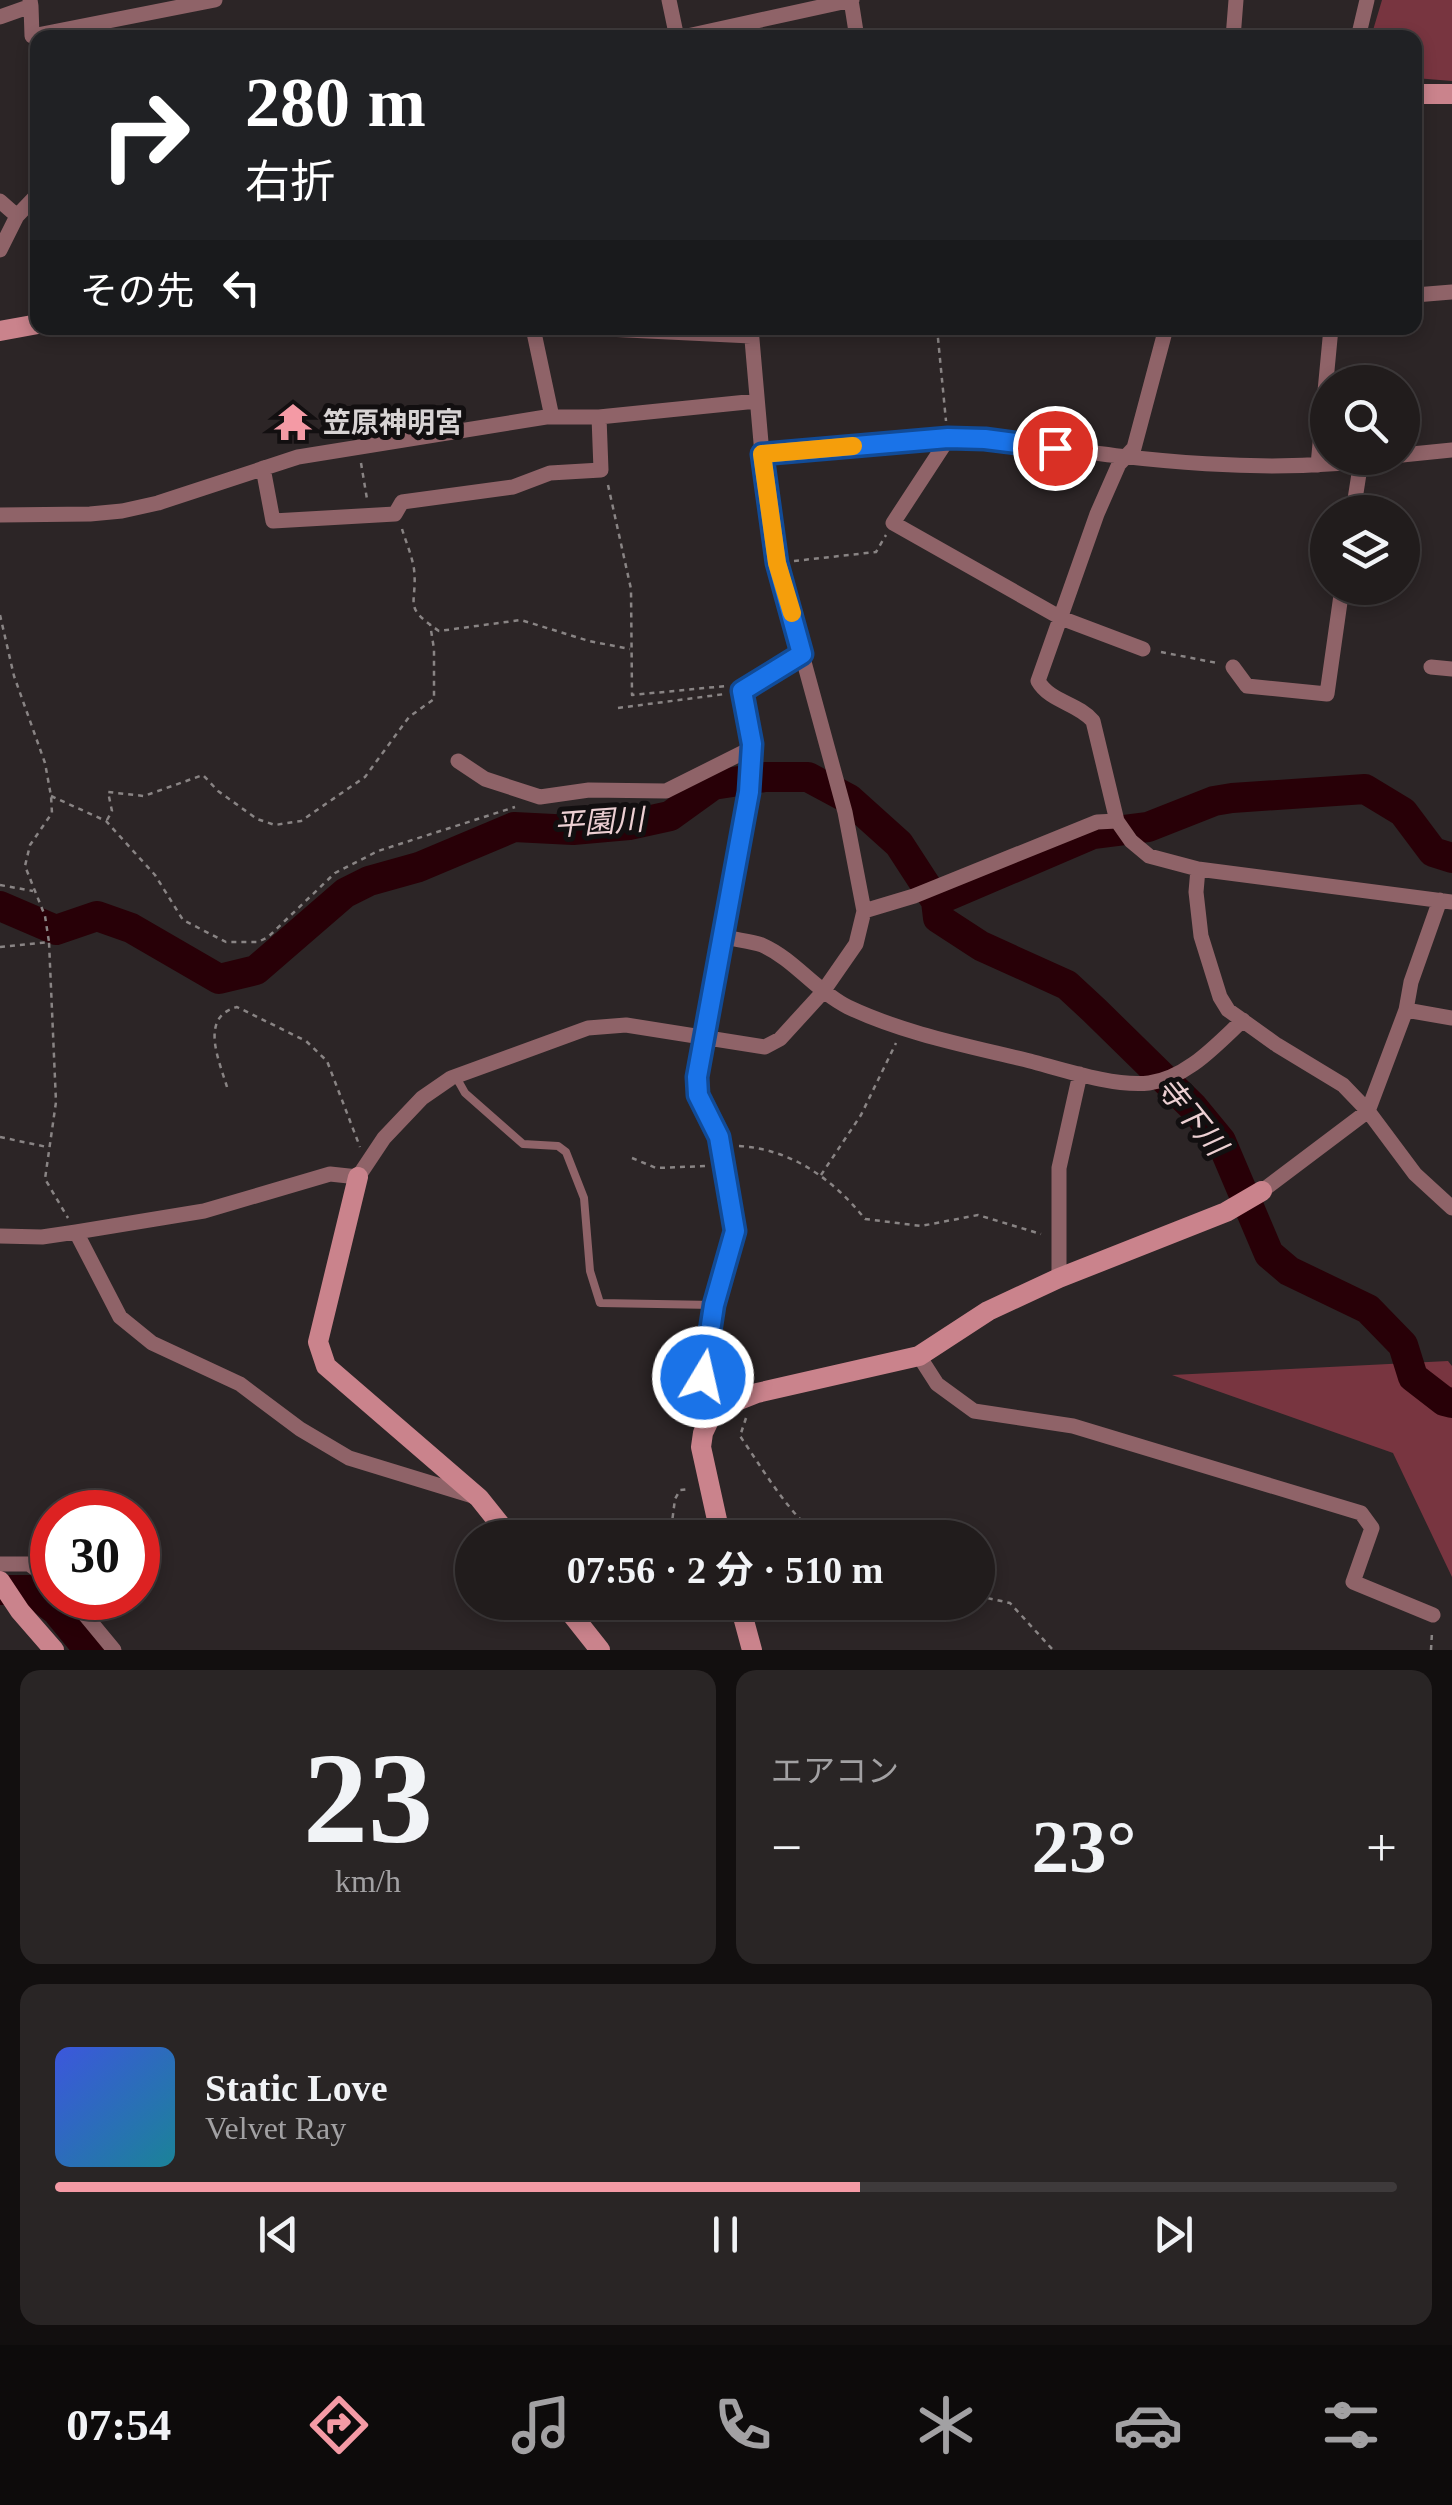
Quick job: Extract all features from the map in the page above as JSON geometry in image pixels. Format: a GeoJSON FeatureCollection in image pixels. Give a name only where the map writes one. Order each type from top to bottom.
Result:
{"type":"FeatureCollection","features":[{"type":"Feature","properties":{"kind":"street"},"geometry":{"type":"LineString","coordinates":[[62,30],[215,0]]}},
{"type":"Feature","properties":{"kind":"street"},"geometry":{"type":"LineString","coordinates":[[669,0],[676,30]]}},
{"type":"Feature","properties":{"kind":"street"},"geometry":{"type":"LineString","coordinates":[[714,30],[851,0],[856,30]]}},
{"type":"Feature","properties":{"kind":"street"},"geometry":{"type":"LineString","coordinates":[[1234,30],[1236,0]]}},
{"type":"Feature","properties":{"kind":"street"},"geometry":{"type":"LineString","coordinates":[[1360,30],[1368,0]]}},
{"type":"Feature","properties":{"kind":"street"},"geometry":{"type":"LineString","coordinates":[[0,17],[30,3],[32,30]]}},
{"type":"Feature","properties":{"kind":"street"},"geometry":{"type":"LineString","coordinates":[[1422,94],[1452,94]]}},
{"type":"Feature","properties":{"kind":"street"},"geometry":{"type":"LineString","coordinates":[[0,201],[17,216]]}},
{"type":"Feature","properties":{"kind":"street"},"geometry":{"type":"LineString","coordinates":[[0,250],[17,216],[30,202]]}},
{"type":"Feature","properties":{"kind":"street"},"geometry":{"type":"LineString","coordinates":[[1422,294],[1452,292]]}},
{"type":"Feature","properties":{"kind":"street"},"geometry":{"type":"LineString","coordinates":[[0,331],[30,325]]}},
{"type":"Feature","properties":{"kind":"street"},"geometry":{"type":"LineString","coordinates":[[535,335],[552,417]]}},
{"type":"Feature","properties":{"kind":"street"},"geometry":{"type":"LineString","coordinates":[[496,1520],[479,1498],[326,1366],[318,1342],[364,1168],[384,1138],[422,1098],[455,1077],[588,1028],[626,1025],[758,1048],[774,1044],[822,993],[856,944],[864,911],[844,812],[777,563],[751,335]]}},
{"type":"Feature","properties":{"kind":"street"},"geometry":{"type":"LineString","coordinates":[[716,1520],[701,1447],[714,1410],[757,1393],[919,1356],[988,1311],[1059,1278],[1226,1212],[1262,1191],[1368,1111],[1406,1010],[1411,982],[1446,901],[1198,869],[1149,856],[1130,841],[1117,821],[1094,721],[1044,692],[1038,681],[1097,514],[1125,457],[1134,448],[1164,335]]}},
{"type":"Feature","properties":{"kind":"street"},"geometry":{"type":"LineString","coordinates":[[1327,365],[1330,335]]}},
{"type":"Feature","properties":{"kind":"street"},"geometry":{"type":"LineString","coordinates":[[0,515],[122,511],[298,458],[552,417],[599,417],[756,401]]}},
{"type":"Feature","properties":{"kind":"street"},"geometry":{"type":"LineString","coordinates":[[263,468],[274,521],[395,514],[402,502],[512,487],[550,473],[601,470],[599,417]]}},
{"type":"Feature","properties":{"kind":"street"},"geometry":{"type":"LineString","coordinates":[[762,454],[948,438],[1231,466],[1310,464]]}},
{"type":"Feature","properties":{"kind":"street"},"geometry":{"type":"LineString","coordinates":[[948,438],[893,523],[1061,618],[1143,648]]}},
{"type":"Feature","properties":{"kind":"street"},"geometry":{"type":"LineString","coordinates":[[1420,453],[1452,450]]}},
{"type":"Feature","properties":{"kind":"street"},"geometry":{"type":"LineString","coordinates":[[1233,667],[1247,686],[1327,694],[1340,605]]}},
{"type":"Feature","properties":{"kind":"street"},"geometry":{"type":"LineString","coordinates":[[714,1410],[703,1377],[714,1305],[735,1231],[719,1137],[698,1095],[697,1077],[749,792],[752,756],[742,691],[802,654]]}},
{"type":"Feature","properties":{"kind":"street"},"geometry":{"type":"LineString","coordinates":[[1431,666],[1452,669]]}},
{"type":"Feature","properties":{"kind":"street"},"geometry":{"type":"LineString","coordinates":[[458,761],[486,779],[540,797],[589,790],[666,791],[752,756]]}},
{"type":"Feature","properties":{"kind":"street"},"geometry":{"type":"LineString","coordinates":[[864,911],[914,896],[1096,822],[1117,821]]}},
{"type":"Feature","properties":{"kind":"street"},"geometry":{"type":"LineString","coordinates":[[1198,869],[1196,892],[1202,936],[1220,997],[1228,1010],[1343,1085],[1368,1111],[1415,1174],[1452,1208]]}},
{"type":"Feature","properties":{"kind":"street"},"geometry":{"type":"LineString","coordinates":[[724,937],[762,945],[822,993],[902,1029],[1080,1074],[1150,1082],[1175,1075],[1243,1020]]}},
{"type":"Feature","properties":{"kind":"street"},"geometry":{"type":"LineString","coordinates":[[1406,1010],[1452,1018]]}},
{"type":"Feature","properties":{"kind":"street"},"geometry":{"type":"LineString","coordinates":[[1059,1278],[1059,1168],[1080,1074]]}},
{"type":"Feature","properties":{"kind":"street"},"geometry":{"type":"LineString","coordinates":[[0,1236],[42,1238],[204,1210],[364,1168]]}},
{"type":"Feature","properties":{"kind":"street"},"geometry":{"type":"LineString","coordinates":[[76,1232],[120,1317],[152,1343],[240,1384],[300,1429],[349,1458],[479,1498]]}},
{"type":"Feature","properties":{"kind":"street"},"geometry":{"type":"LineString","coordinates":[[919,1356],[937,1384],[974,1412],[1073,1426],[1361,1513],[1372,1528],[1354,1582],[1433,1615]]}},
{"type":"Feature","properties":{"kind":"street"},"geometry":{"type":"LineString","coordinates":[[0,1564],[30,1565]]}},
{"type":"Feature","properties":{"kind":"street"},"geometry":{"type":"LineString","coordinates":[[0,1581],[54,1650]]}},
{"type":"Feature","properties":{"kind":"street"},"geometry":{"type":"LineString","coordinates":[[89,1620],[114,1650]]}},
{"type":"Feature","properties":{"kind":"street"},"geometry":{"type":"LineString","coordinates":[[576,1620],[600,1650]]}},
{"type":"Feature","properties":{"kind":"street"},"geometry":{"type":"LineString","coordinates":[[744,1620],[752,1650]]}},
{"type":"Feature","properties":{"kind":"lane"},"geometry":{"type":"LineString","coordinates":[[455,1077],[465,1093],[523,1144],[558,1146],[566,1152],[584,1198],[590,1271],[600,1303],[714,1305]]}},
{"type":"Feature","properties":{"kind":"path"},"geometry":{"type":"LineString","coordinates":[[938,335],[948,438]]}},
{"type":"Feature","properties":{"kind":"path"},"geometry":{"type":"LineString","coordinates":[[359,448],[369,516]]}},
{"type":"Feature","properties":{"kind":"path"},"geometry":{"type":"LineString","coordinates":[[601,470],[611,496],[632,590],[632,695],[721,686],[742,691]]}},
{"type":"Feature","properties":{"kind":"path"},"geometry":{"type":"LineString","coordinates":[[395,514],[414,570],[412,599],[417,616],[439,631],[521,620],[632,650]]}},
{"type":"Feature","properties":{"kind":"path"},"geometry":{"type":"LineString","coordinates":[[777,563],[876,552],[893,523]]}},
{"type":"Feature","properties":{"kind":"path"},"geometry":{"type":"LineString","coordinates":[[0,614],[14,676],[45,762],[52,796],[52,813],[30,845],[25,866],[46,916],[49,942],[56,1102],[45,1179],[76,1232]]}},
{"type":"Feature","properties":{"kind":"path"},"geometry":{"type":"LineString","coordinates":[[106,821],[112,811],[108,792],[144,796],[203,776],[258,819],[275,825],[300,821],[365,777],[409,717],[434,699],[430,624]]}},
{"type":"Feature","properties":{"kind":"path"},"geometry":{"type":"LineString","coordinates":[[1143,648],[1233,667]]}},
{"type":"Feature","properties":{"kind":"path"},"geometry":{"type":"LineString","coordinates":[[618,708],[742,691]]}},
{"type":"Feature","properties":{"kind":"path"},"geometry":{"type":"LineString","coordinates":[[52,796],[106,821],[155,874],[183,920],[226,942],[258,942],[268,937],[334,872],[378,850],[496,816],[540,797]]}},
{"type":"Feature","properties":{"kind":"path"},"geometry":{"type":"LineString","coordinates":[[0,886],[34,892]]}},
{"type":"Feature","properties":{"kind":"path"},"geometry":{"type":"LineString","coordinates":[[0,947],[49,942]]}},
{"type":"Feature","properties":{"kind":"path"},"geometry":{"type":"LineString","coordinates":[[227,1086],[214,1037],[215,1022],[224,1010],[237,1007],[306,1041],[327,1061],[360,1146],[364,1168]]}},
{"type":"Feature","properties":{"kind":"path"},"geometry":{"type":"LineString","coordinates":[[820,1176],[861,1116],[902,1029]]}},
{"type":"Feature","properties":{"kind":"path"},"geometry":{"type":"LineString","coordinates":[[0,1136],[50,1148]]}},
{"type":"Feature","properties":{"kind":"path"},"geometry":{"type":"LineString","coordinates":[[719,1137],[739,1146],[782,1152],[844,1192],[865,1219],[921,1226],[978,1216],[1047,1235],[1059,1231]]}},
{"type":"Feature","properties":{"kind":"path"},"geometry":{"type":"LineString","coordinates":[[632,1158],[656,1168],[724,1165]]}},
{"type":"Feature","properties":{"kind":"path"},"geometry":{"type":"LineString","coordinates":[[757,1393],[758,1408],[742,1421],[740,1436],[802,1520]]}},
{"type":"Feature","properties":{"kind":"path"},"geometry":{"type":"LineString","coordinates":[[672,1520],[680,1490],[692,1488]]}},
{"type":"Feature","properties":{"kind":"path"},"geometry":{"type":"LineString","coordinates":[[995,1600],[1010,1603],[1053,1650]]}},
{"type":"Feature","properties":{"kind":"path"},"geometry":{"type":"LineString","coordinates":[[1431,1650],[1433,1615]]}},
{"type":"Feature","properties":{"kind":"shaded area"},"geometry":{"type":"Polygon","coordinates":[[[1382,0],[1452,0],[1452,81],[1422,79],[1422,30],[1373,30],[1382,0]]]}},
{"type":"Feature","properties":{"kind":"shaded area"},"geometry":{"type":"Polygon","coordinates":[[[1448,1361],[1452,1366],[1452,1577],[1393,1453],[1172,1375],[1448,1361]]]}},
{"type":"Feature","properties":{"kind":"waterway","name":"平園川"},"geometry":{"type":"LineString","coordinates":[[0,906],[56,930],[97,916],[131,928],[219,979],[256,970],[345,893],[514,827],[573,830],[629,825],[670,816],[713,785],[765,777],[808,777],[849,799],[899,844],[936,901]]}},
{"type":"Feature","properties":{"kind":"waterway","name":"平園川"},"geometry":{"type":"LineString","coordinates":[[936,901],[1093,834],[1148,827],[1214,801],[1232,798],[1365,789],[1403,812],[1433,852],[1452,858]]}},
{"type":"Feature","properties":{"kind":"waterway","name":"寺下川"},"geometry":{"type":"LineString","coordinates":[[936,901],[938,918],[981,946],[1067,985],[1094,1010],[1193,1107],[1221,1141],[1269,1254],[1289,1271],[1368,1309],[1403,1345],[1413,1377],[1452,1403]]}},
{"type":"Feature","properties":{"kind":"waterway"},"geometry":{"type":"LineString","coordinates":[[0,1590],[30,1590],[56,1610],[89,1650]]}},
{"type":"Feature","properties":{"kind":"slow traffic"},"geometry":{"type":"LineString","coordinates":[[792,613],[777,563],[762,454],[853,446]]}},
{"type":"Feature","properties":{"kind":"place","name":"笠原神明宮"},"geometry":{"type":"Point","coordinates":[293,422]}},
{"type":"Feature","properties":{"kind":"route"},"geometry":{"type":"LineString","coordinates":[[703,1377],[714,1305],[735,1231],[719,1137],[698,1095],[697,1077],[749,792],[752,744],[742,691],[802,654],[777,563],[762,454],[948,438],[1055,448]]}}]}
